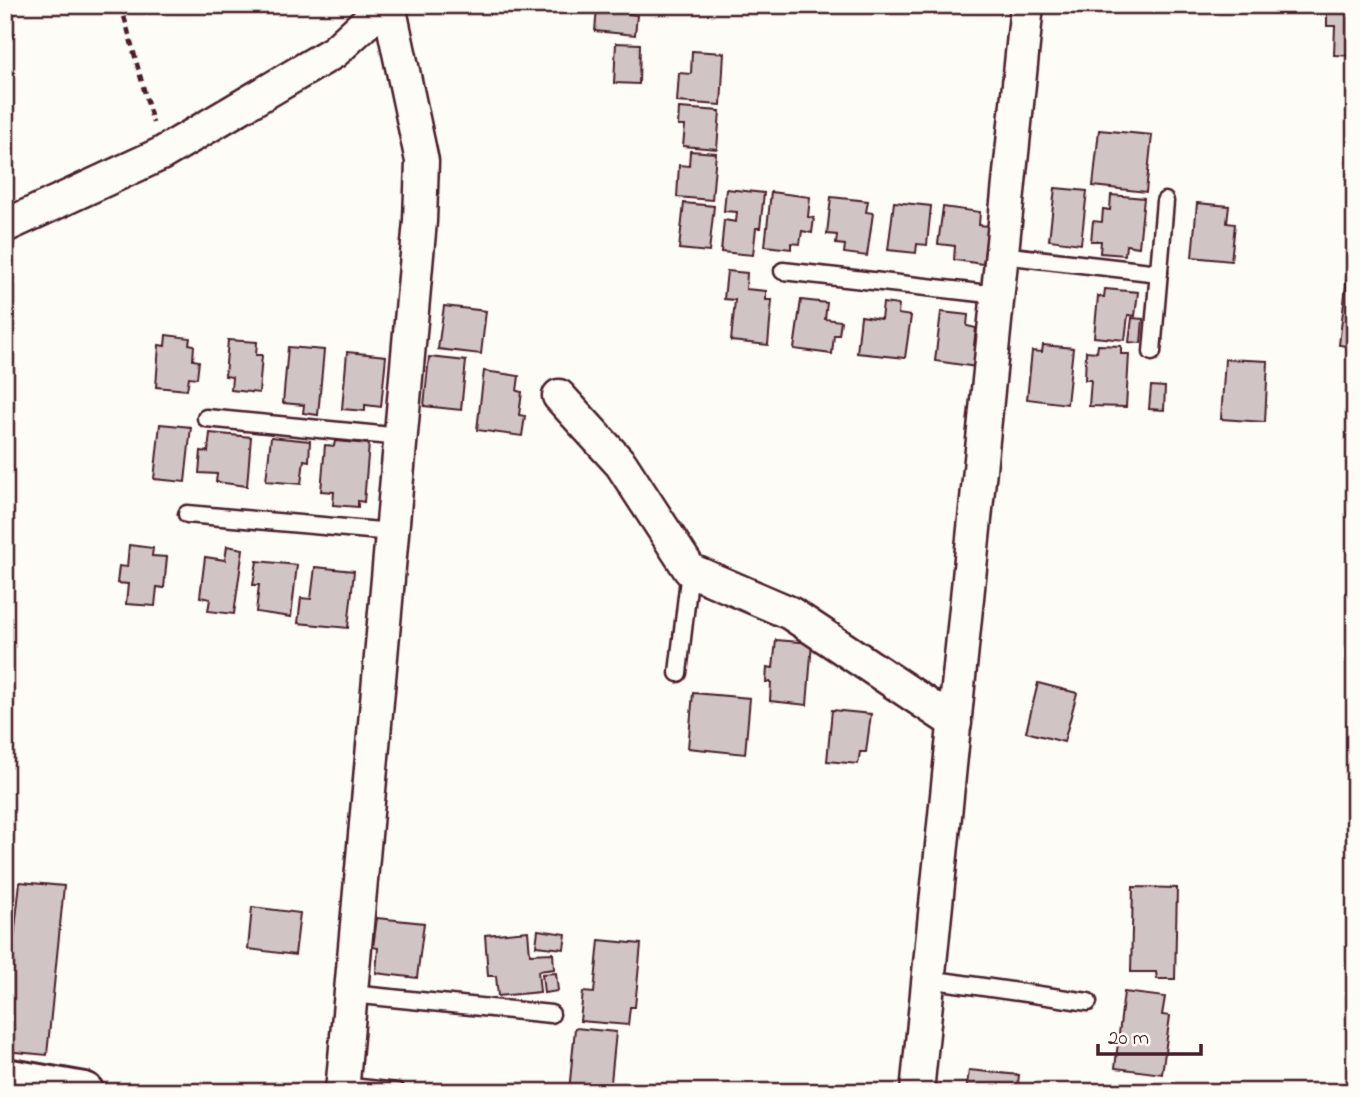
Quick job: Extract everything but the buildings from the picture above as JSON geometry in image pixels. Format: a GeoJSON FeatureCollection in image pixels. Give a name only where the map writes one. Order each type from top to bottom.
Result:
{"type":"FeatureCollection","features":[{"type":"Feature","properties":{"kind":"street"},"geometry":{"type":"LineString","coordinates":[[5,226],[162,154],[334,52],[387,5],[422,161],[420,221],[342,1089]]}},
{"type":"Feature","properties":{"kind":"street"},"geometry":{"type":"LineString","coordinates":[[917,1092],[1027,5]]}},
{"type":"Feature","properties":{"kind":"street"},"geometry":{"type":"LineString","coordinates":[[559,396],[621,464],[690,570],[790,613],[955,723]]}},
{"type":"Feature","properties":{"kind":"street"},"geometry":{"type":"LineString","coordinates":[[5,1078],[84,1092]]}},
{"type":"Feature","properties":{"kind":"lane"},"geometry":{"type":"LineString","coordinates":[[1152,352],[1165,201]]}},
{"type":"Feature","properties":{"kind":"lane"},"geometry":{"type":"LineString","coordinates":[[1002,255],[1159,273]]}},
{"type":"Feature","properties":{"kind":"lane"},"geometry":{"type":"LineString","coordinates":[[783,271],[998,295]]}},
{"type":"Feature","properties":{"kind":"lane"},"geometry":{"type":"LineString","coordinates":[[206,418],[401,437]]}},
{"type":"Feature","properties":{"kind":"lane"},"geometry":{"type":"LineString","coordinates":[[187,514],[392,531]]}},
{"type":"Feature","properties":{"kind":"lane"},"geometry":{"type":"LineString","coordinates":[[678,673],[690,570]]}},
{"type":"Feature","properties":{"kind":"lane"},"geometry":{"type":"LineString","coordinates":[[928,979],[1088,1002]]}},
{"type":"Feature","properties":{"kind":"lane"},"geometry":{"type":"LineString","coordinates":[[351,995],[551,1014]]}},
{"type":"Feature","properties":{"kind":"lane"},"geometry":{"type":"LineString","coordinates":[[342,1089],[397,1092]]}},
{"type":"Feature","properties":{"kind":"path"},"geometry":{"type":"LineString","coordinates":[[121,5],[162,154]]}}]}
